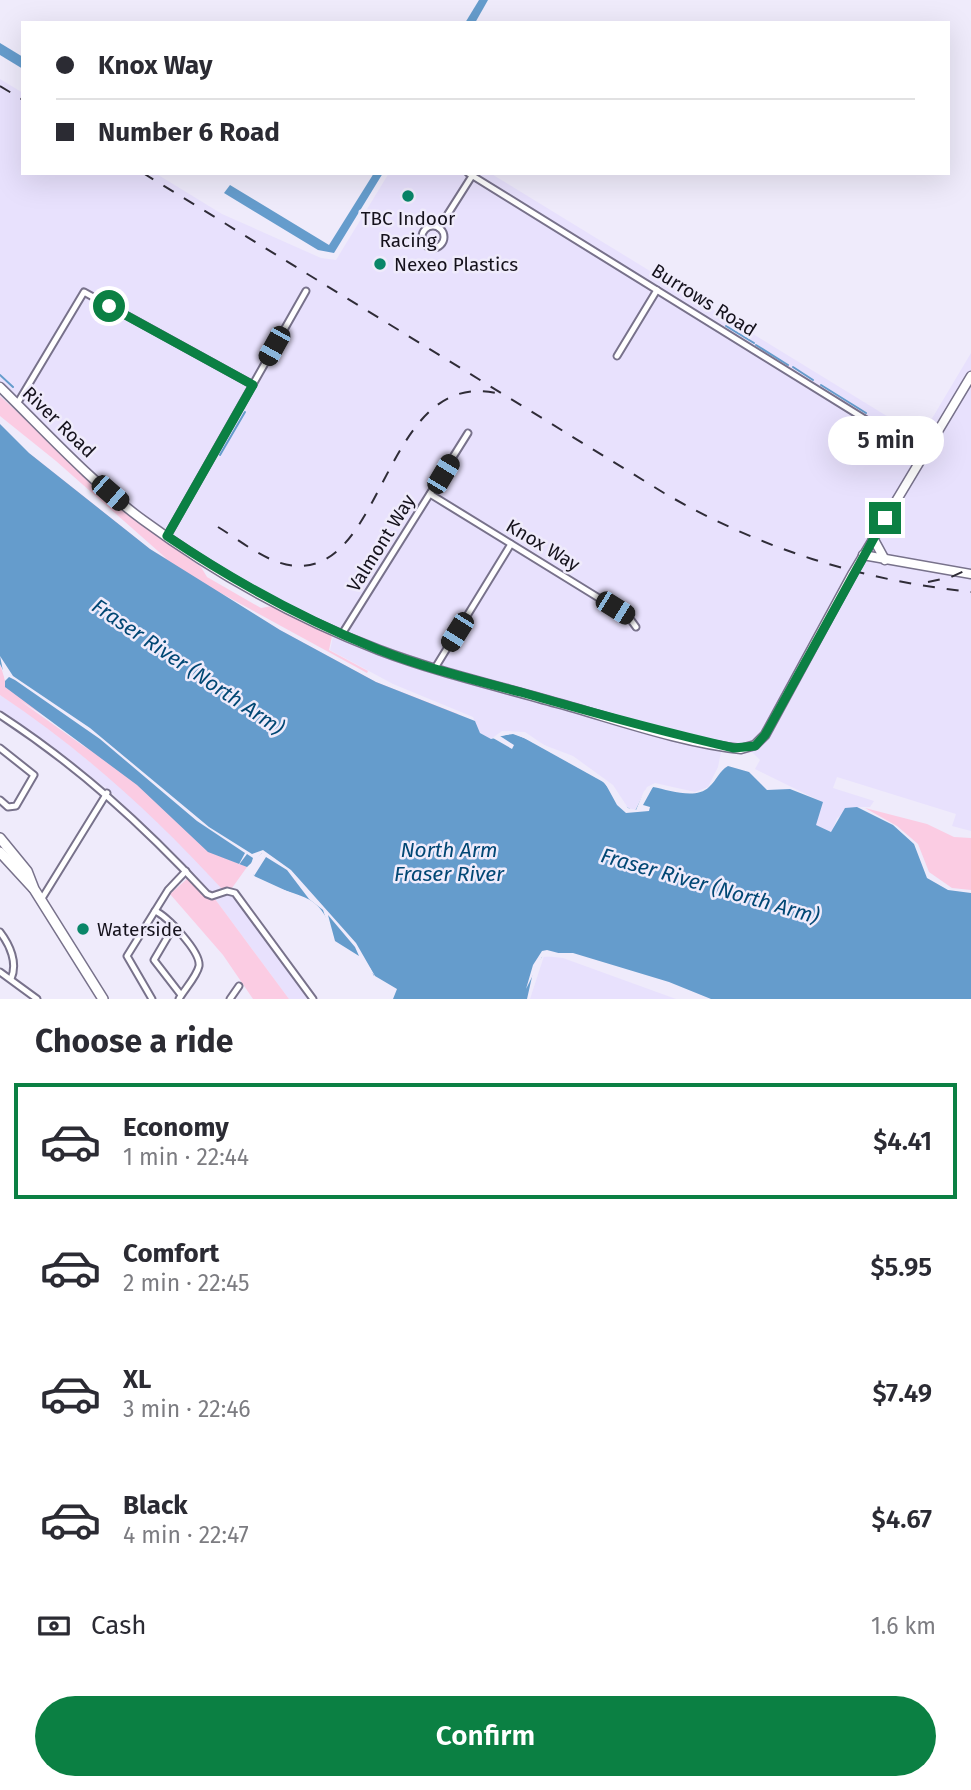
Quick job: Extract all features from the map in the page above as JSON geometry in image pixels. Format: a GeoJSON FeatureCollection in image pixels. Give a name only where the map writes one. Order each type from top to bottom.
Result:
{"type":"FeatureCollection","features":[{"type":"Feature","properties":{"kind":"main road"},"geometry":{"type":"LineString","coordinates":[[0,838],[27,871],[34,889]]}},
{"type":"Feature","properties":{"kind":"main road"},"geometry":{"type":"LineString","coordinates":[[0,852],[34,889],[103,999]]}},
{"type":"Feature","properties":{"kind":"street"},"geometry":{"type":"LineString","coordinates":[[439,228],[469,175]]}},
{"type":"Feature","properties":{"kind":"street","name":"Burrows Road"},"geometry":{"type":"LineString","coordinates":[[472,175],[923,454]]}},
{"type":"Feature","properties":{"kind":"street"},"geometry":{"type":"LineString","coordinates":[[432,226],[439,228],[443,234],[441,244],[435,248],[427,247],[423,242],[424,232],[432,226]]}},
{"type":"Feature","properties":{"kind":"street"},"geometry":{"type":"LineString","coordinates":[[167,536],[306,290]]}},
{"type":"Feature","properties":{"kind":"street"},"geometry":{"type":"LineString","coordinates":[[617,356],[657,290]]}},
{"type":"Feature","properties":{"kind":"street"},"geometry":{"type":"LineString","coordinates":[[17,404],[83,292],[253,385]]}},
{"type":"Feature","properties":{"kind":"street"},"geometry":{"type":"LineString","coordinates":[[971,376],[863,555],[971,574]]}},
{"type":"Feature","properties":{"kind":"street","name":"River Road"},"geometry":{"type":"LineString","coordinates":[[0,387],[115,497],[167,536],[232,578],[342,634],[435,668],[661,731],[734,748],[748,748],[765,735],[863,555]]}},
{"type":"Feature","properties":{"kind":"street","name":"Valmont Way"},"geometry":{"type":"LineString","coordinates":[[342,634],[468,433]]}},
{"type":"Feature","properties":{"kind":"street","name":"Knox Way"},"geometry":{"type":"LineString","coordinates":[[430,494],[628,616],[636,627]]}},
{"type":"Feature","properties":{"kind":"street"},"geometry":{"type":"LineString","coordinates":[[873,538],[885,560]]}},
{"type":"Feature","properties":{"kind":"street"},"geometry":{"type":"LineString","coordinates":[[435,668],[511,544]]}},
{"type":"Feature","properties":{"kind":"street"},"geometry":{"type":"LineString","coordinates":[[0,715],[74,765],[107,793],[209,895],[225,892],[236,894],[313,999]]}},
{"type":"Feature","properties":{"kind":"street"},"geometry":{"type":"LineString","coordinates":[[0,748],[34,775],[16,806],[8,807],[0,800]]}},
{"type":"Feature","properties":{"kind":"street"},"geometry":{"type":"LineString","coordinates":[[41,900],[107,793]]}},
{"type":"Feature","properties":{"kind":"street"},"geometry":{"type":"LineString","coordinates":[[152,999],[127,956],[168,890],[186,871]]}},
{"type":"Feature","properties":{"kind":"street"},"geometry":{"type":"LineString","coordinates":[[155,911],[174,926],[199,961],[198,968],[180,997],[154,960],[174,926]]}},
{"type":"Feature","properties":{"kind":"street"},"geometry":{"type":"LineString","coordinates":[[0,932],[13,958],[15,970],[11,979]]}},
{"type":"Feature","properties":{"kind":"street"},"geometry":{"type":"LineString","coordinates":[[0,972],[37,999]]}},
{"type":"Feature","properties":{"kind":"street"},"geometry":{"type":"LineString","coordinates":[[230,999],[239,986]]}},
{"type":"Feature","properties":{"kind":"shaded area"},"geometry":{"type":"Polygon","coordinates":[[[0,79],[21,92],[21,175],[158,175],[222,214],[321,258],[336,260],[388,175],[493,175],[921,437],[971,353],[971,831],[952,826],[956,814],[837,777],[833,788],[874,801],[870,807],[857,807],[837,818],[832,832],[815,825],[822,802],[755,769],[760,760],[748,748],[703,742],[379,650],[232,577],[143,520],[0,387],[0,79]]]}},
{"type":"Feature","properties":{"kind":"shaded area"},"geometry":{"type":"Polygon","coordinates":[[[0,396],[134,519],[201,567],[207,577],[261,608],[273,606],[332,636],[329,650],[368,671],[367,673],[217,591],[280,630],[376,682],[458,714],[413,716],[122,546],[29,453],[150,549],[167,559],[56,461],[0,416],[0,396]]]}},
{"type":"Feature","properties":{"kind":"shaded area"},"geometry":{"type":"Polygon","coordinates":[[[333,637],[406,666],[721,752],[718,767],[708,787],[695,792],[655,783],[647,787],[635,810],[628,808],[613,785],[573,756],[544,745],[525,732],[502,731],[491,739],[480,733],[473,717],[393,684],[330,650],[333,637]]]}},
{"type":"Feature","properties":{"kind":"shaded area"},"geometry":{"type":"Polygon","coordinates":[[[0,664],[5,680],[9,677],[40,696],[205,825],[253,858],[248,865],[225,858],[247,867],[232,888],[222,889],[117,785],[61,739],[0,695],[0,664]],[[19,700],[89,750],[62,727],[19,700]]]}},
{"type":"Feature","properties":{"kind":"shaded area"},"geometry":{"type":"Polygon","coordinates":[[[0,695],[41,722],[162,823],[222,889],[209,892],[113,794],[52,746],[0,711],[0,695]]]}},
{"type":"Feature","properties":{"kind":"shaded area"},"geometry":{"type":"Polygon","coordinates":[[[865,808],[927,824],[954,837],[971,838],[971,890],[952,888],[929,872],[918,844],[897,826],[865,808]]]}},
{"type":"Feature","properties":{"kind":"shaded area"},"geometry":{"type":"Polygon","coordinates":[[[188,878],[205,897],[215,899],[289,999],[253,999],[223,955],[170,894],[188,878]]]}},
{"type":"Feature","properties":{"kind":"shaded area"},"geometry":{"type":"Polygon","coordinates":[[[234,896],[308,999],[289,999],[215,899],[234,896]]]}},
{"type":"Feature","properties":{"kind":"shaded area"},"geometry":{"type":"Polygon","coordinates":[[[544,956],[563,958],[676,999],[530,999],[544,956]]]}},
{"type":"Feature","properties":{"kind":"water"},"geometry":{"type":"Polygon","coordinates":[[[479,0],[488,0],[476,21],[466,21],[479,0]]]}},
{"type":"Feature","properties":{"kind":"water"},"geometry":{"type":"Polygon","coordinates":[[[0,43],[21,56],[21,68],[0,55],[0,43]]]}},
{"type":"Feature","properties":{"kind":"water"},"geometry":{"type":"Polygon","coordinates":[[[373,175],[382,175],[334,253],[318,250],[224,193],[230,185],[329,245],[373,175]]]}},
{"type":"Feature","properties":{"kind":"water","name":"North Arm Fraser River"},"geometry":{"type":"Polygon","coordinates":[[[0,424],[29,453],[150,549],[280,630],[376,682],[475,721],[480,733],[491,739],[513,733],[563,756],[592,772],[628,808],[635,811],[642,797],[653,787],[690,794],[704,791],[728,766],[749,772],[767,790],[790,789],[823,802],[816,825],[831,832],[845,808],[857,807],[893,825],[914,844],[927,878],[948,890],[971,893],[971,999],[711,999],[669,982],[573,953],[545,953],[534,968],[527,999],[390,999],[394,993],[375,978],[370,968],[335,943],[330,925],[316,904],[256,879],[253,874],[266,855],[263,852],[247,867],[208,852],[137,785],[5,687],[5,674],[0,664],[0,424]]]}},
{"type":"Feature","properties":{"kind":"pier"},"geometry":{"type":"Polygon","coordinates":[[[0,656],[13,676],[90,728],[209,827],[252,854],[263,850],[291,870],[356,943],[375,976],[397,989],[393,999],[386,999],[389,991],[373,981],[374,975],[366,966],[335,946],[323,910],[309,899],[287,870],[266,857],[254,876],[300,897],[281,893],[255,880],[252,871],[265,856],[262,853],[250,867],[253,858],[247,854],[238,866],[245,853],[197,821],[100,739],[15,680],[9,677],[5,681],[0,656]],[[328,915],[335,941],[359,956],[355,947],[328,915]]]}},
{"type":"Feature","properties":{"kind":"pier"},"geometry":{"type":"Polygon","coordinates":[[[509,731],[531,738],[592,770],[609,784],[628,808],[636,810],[644,791],[654,785],[643,805],[650,807],[649,811],[626,813],[617,805],[605,783],[524,738],[513,734],[500,736],[514,745],[512,749],[493,738],[509,731]]]}},
{"type":"Feature","properties":{"kind":"pier"},"geometry":{"type":"Polygon","coordinates":[[[542,951],[566,955],[542,957],[526,989],[533,965],[542,951]]]}},
{"type":"Feature","properties":{"kind":"waterway"},"geometry":{"type":"LineString","coordinates":[[726,326],[754,343]]}},
{"type":"Feature","properties":{"kind":"waterway"},"geometry":{"type":"LineString","coordinates":[[756,345],[788,365]]}},
{"type":"Feature","properties":{"kind":"waterway"},"geometry":{"type":"LineString","coordinates":[[793,367],[813,380]]}},
{"type":"Feature","properties":{"kind":"waterway"},"geometry":{"type":"LineString","coordinates":[[0,375],[13,387]]}},
{"type":"Feature","properties":{"kind":"waterway"},"geometry":{"type":"LineString","coordinates":[[821,385],[866,413]]}},
{"type":"Feature","properties":{"kind":"waterway"},"geometry":{"type":"LineString","coordinates":[[220,455],[245,412]]}},
{"type":"Feature","properties":{"kind":"railway"},"geometry":{"type":"LineString","coordinates":[[0,86],[21,99]]}},
{"type":"Feature","properties":{"kind":"railway"},"geometry":{"type":"LineString","coordinates":[[146,175],[700,513],[774,546],[812,559],[890,579],[971,592]]}},
{"type":"Feature","properties":{"kind":"railway"},"geometry":{"type":"LineString","coordinates":[[218,527],[256,552],[277,562],[299,566],[328,558],[351,536],[408,438],[431,410],[459,394],[496,393]]}},
{"type":"Feature","properties":{"kind":"railway"},"geometry":{"type":"LineString","coordinates":[[928,582],[951,577],[971,568]]}},
{"type":"Feature","properties":{"kind":"place","name":"TBC Indoor Racing"},"geometry":{"type":"Point","coordinates":[408,196]}},
{"type":"Feature","properties":{"kind":"place","name":"Nexeo Plastics"},"geometry":{"type":"Point","coordinates":[380,264]}},
{"type":"Feature","properties":{"kind":"place","name":"Waterside"},"geometry":{"type":"Point","coordinates":[83,929]}},
{"type":"Feature","properties":{"kind":"route"},"geometry":{"type":"LineString","coordinates":[[109,306],[253,385],[167,536],[232,578],[297,613],[379,650],[585,711],[734,748],[755,746],[765,735],[885,518]]}},
{"type":"Feature","properties":{"kind":"water label","name":"Fraser River (North Arm)"},"geometry":{"type":"Point","coordinates":[188,667]}},
{"type":"Feature","properties":{"kind":"water label","name":"Fraser River (North Arm)"},"geometry":{"type":"Point","coordinates":[710,886]}}]}
